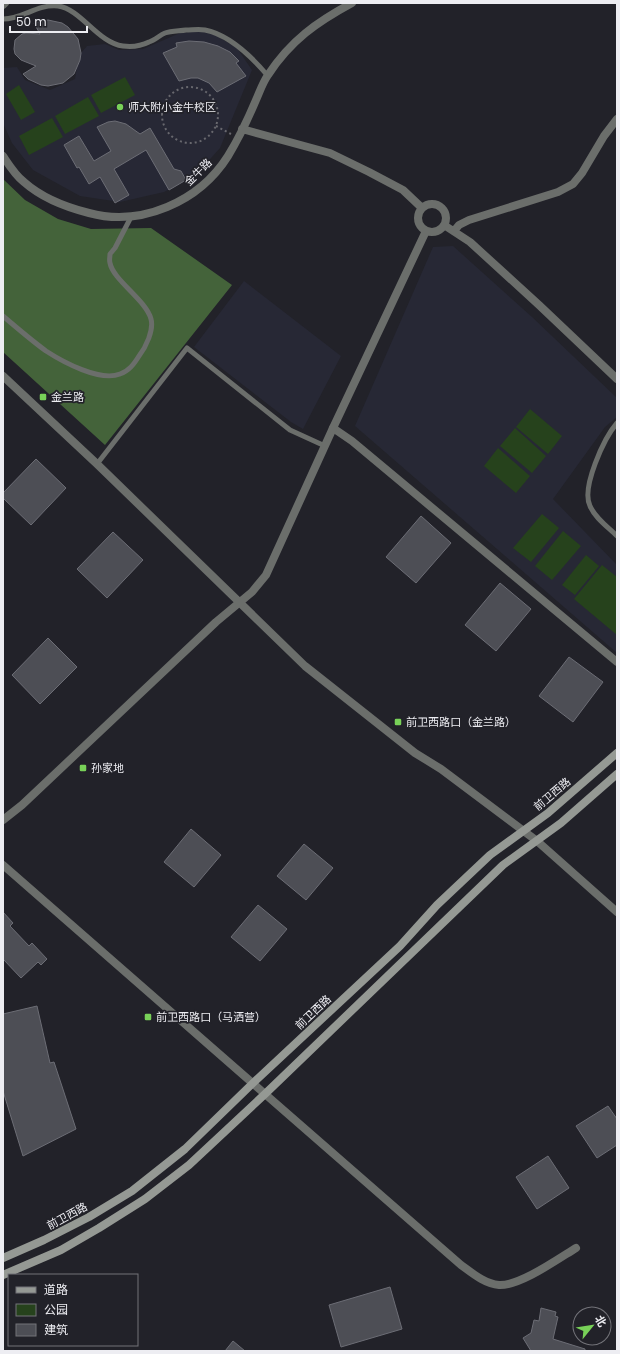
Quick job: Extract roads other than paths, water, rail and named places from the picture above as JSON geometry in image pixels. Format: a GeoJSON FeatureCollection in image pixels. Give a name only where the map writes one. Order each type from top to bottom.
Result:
{"type":"FeatureCollection","features":[{"type":"Feature","properties":{"kind":"main road","name":"前卫西路"},"geometry":{"type":"LineString","coordinates":[[3,1258],[44,1240],[89,1217],[132,1191],[185,1149],[252,1084],[400,946],[437,905],[490,855],[548,813],[617,754]]}},
{"type":"Feature","properties":{"kind":"main road"},"geometry":{"type":"LineString","coordinates":[[3,1275],[61,1250],[99,1228],[145,1199],[188,1166],[503,865],[561,823],[617,774]]}},
{"type":"Feature","properties":{"kind":"street","name":"金牛路"},"geometry":{"type":"LineString","coordinates":[[3,156],[23,182],[48,199],[73,209],[99,216],[124,218],[164,209],[199,189],[227,157],[268,76],[297,39],[316,24],[352,3]]}},
{"type":"Feature","properties":{"kind":"street"},"geometry":{"type":"LineString","coordinates":[[454,231],[468,220],[558,192],[572,184],[582,173],[604,136],[617,119]]}},
{"type":"Feature","properties":{"kind":"street"},"geometry":{"type":"LineString","coordinates":[[240,133],[330,153],[402,190],[422,208]]}},
{"type":"Feature","properties":{"kind":"street"},"geometry":{"type":"LineString","coordinates":[[433,204],[440,207],[445,213],[446,217],[444,225],[442,228],[434,232],[426,231],[419,222],[418,215],[422,208],[433,204]]}},
{"type":"Feature","properties":{"kind":"street"},"geometry":{"type":"LineString","coordinates":[[444,225],[470,242],[617,380]]}},
{"type":"Feature","properties":{"kind":"street"},"geometry":{"type":"LineString","coordinates":[[3,820],[22,805],[216,622],[252,592],[266,575],[333,428],[426,231]]}},
{"type":"Feature","properties":{"kind":"street"},"geometry":{"type":"LineString","coordinates":[[3,376],[97,464],[305,666],[415,753],[441,769],[524,830],[617,912]]}},
{"type":"Feature","properties":{"kind":"street"},"geometry":{"type":"LineString","coordinates":[[333,428],[352,441],[617,662]]}},
{"type":"Feature","properties":{"kind":"street"},"geometry":{"type":"LineString","coordinates":[[3,865],[252,1084],[461,1265],[480,1279],[498,1285],[514,1282],[576,1248]]}},
{"type":"Feature","properties":{"kind":"lane"},"geometry":{"type":"LineString","coordinates":[[3,19],[13,19],[41,7],[59,6],[72,13],[107,40],[121,46],[137,46],[149,43],[165,33],[182,30],[204,29],[220,35],[238,47],[259,65],[268,76]]}},
{"type":"Feature","properties":{"kind":"lane"},"geometry":{"type":"LineString","coordinates":[[3,316],[46,351],[78,368],[105,376],[119,375],[130,369],[152,331],[152,320],[148,310],[118,276],[110,264],[110,254],[115,248],[131,216]]}},
{"type":"Feature","properties":{"kind":"lane"},"geometry":{"type":"LineString","coordinates":[[97,464],[187,348],[290,430],[325,446]]}},
{"type":"Feature","properties":{"kind":"lane"},"geometry":{"type":"LineString","coordinates":[[617,423],[612,429],[596,462],[588,491],[590,507],[617,536]]}},
{"type":"Feature","properties":{"kind":"place","name":"师大附小金牛校区"},"geometry":{"type":"Point","coordinates":[120,107]}},
{"type":"Feature","properties":{"kind":"place","name":"金兰路"},"geometry":{"type":"Point","coordinates":[43,397]}},
{"type":"Feature","properties":{"kind":"place","name":"前卫西路口（金兰路）"},"geometry":{"type":"Point","coordinates":[398,722]}},
{"type":"Feature","properties":{"kind":"place","name":"孙家地"},"geometry":{"type":"Point","coordinates":[83,768]}},
{"type":"Feature","properties":{"kind":"place","name":"前卫西路口（马洒营）"},"geometry":{"type":"Point","coordinates":[148,1017]}}]}
